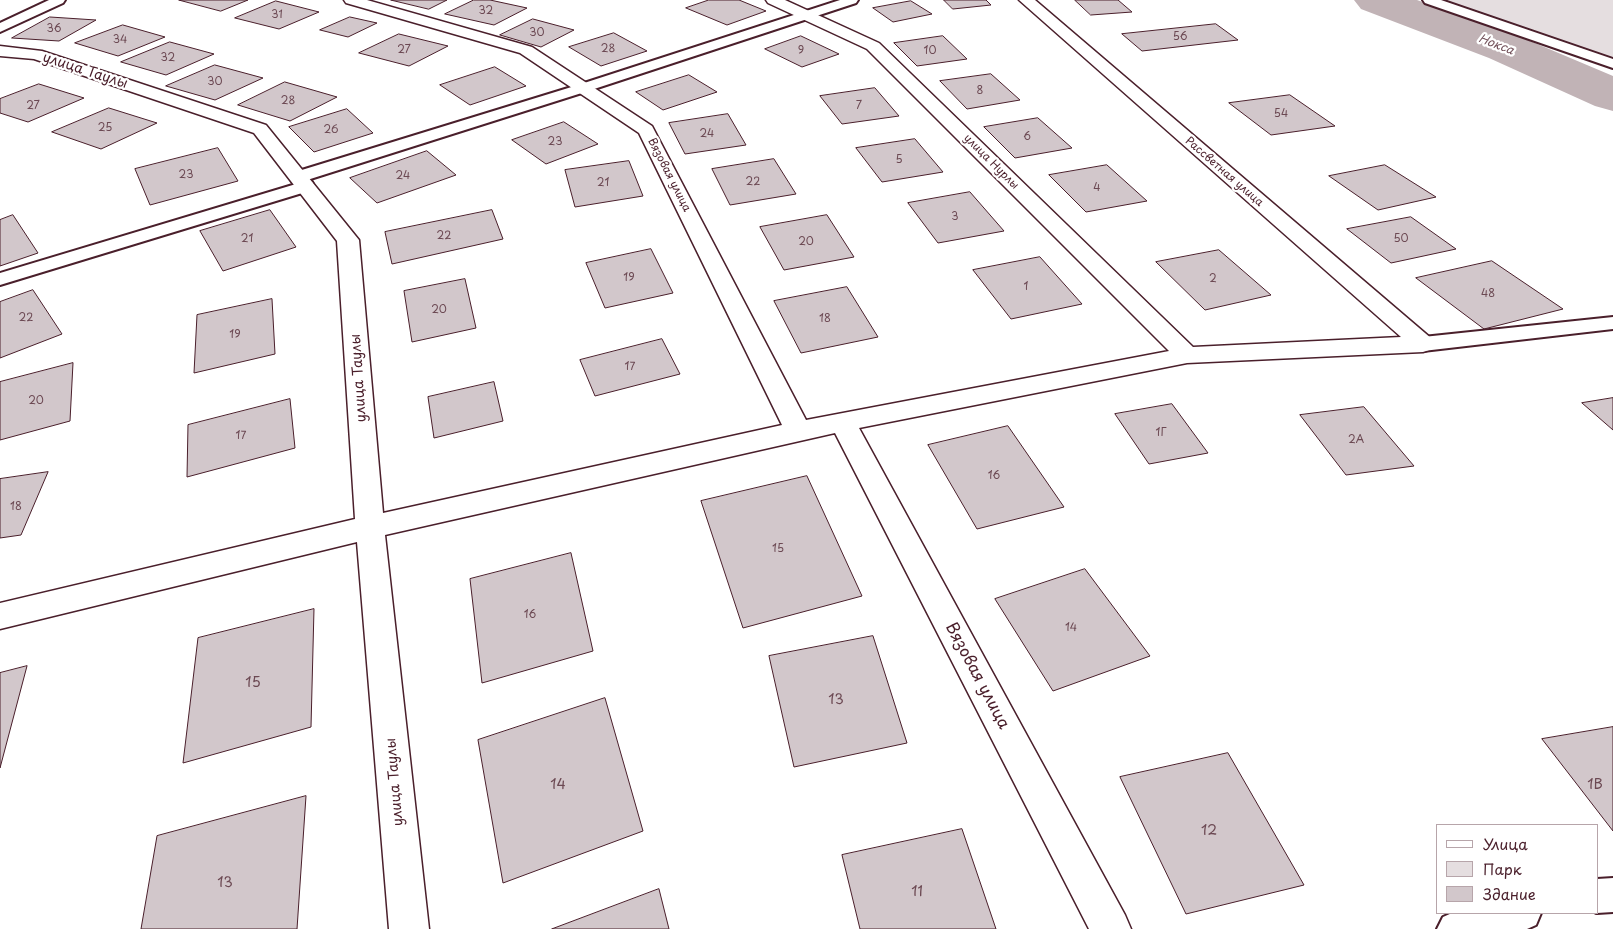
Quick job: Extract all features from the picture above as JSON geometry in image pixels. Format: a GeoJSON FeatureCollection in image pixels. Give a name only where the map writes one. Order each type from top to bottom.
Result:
{"type":"FeatureCollection","features":[{"type":"Feature","properties":{"kind":"street","name":"Вязовая улица"},"geometry":{"type":"LineString","coordinates":[[351,0],[526,50],[646,130],[798,431]]}},
{"type":"Feature","properties":{"kind":"street","name":"улица Нурлы"},"geometry":{"type":"LineString","coordinates":[[773,0],[873,46],[1187,355]]}},
{"type":"Feature","properties":{"kind":"street","name":"Рассветная улица"},"geometry":{"type":"LineString","coordinates":[[1026,0],[1423,344]]}},
{"type":"Feature","properties":{"kind":"street","name":"улица Таулы"},"geometry":{"type":"LineString","coordinates":[[0,52],[36,54],[260,129],[348,240],[370,527],[409,929]]}},
{"type":"Feature","properties":{"kind":"street"},"geometry":{"type":"LineString","coordinates":[[0,616],[370,527],[798,431],[1187,355],[1423,344]]}},
{"type":"Feature","properties":{"kind":"street","name":"Вязовая улица"},"geometry":{"type":"LineString","coordinates":[[843,422],[1111,929]]}},
{"type":"Feature","properties":{"kind":"lane"},"geometry":{"type":"LineString","coordinates":[[0,28],[60,0]]}},
{"type":"Feature","properties":{"kind":"lane"},"geometry":{"type":"LineString","coordinates":[[0,279],[852,0]]}},
{"type":"Feature","properties":{"kind":"lane"},"geometry":{"type":"LineString","coordinates":[[1430,0],[1613,64]]}},
{"type":"Feature","properties":{"kind":"lane"},"geometry":{"type":"LineString","coordinates":[[1423,344],[1613,323]]}},
{"type":"Feature","properties":{"kind":"lane"},"geometry":{"type":"LineString","coordinates":[[1598,896],[1613,895]]}},
{"type":"Feature","properties":{"kind":"lane"},"geometry":{"type":"LineString","coordinates":[[1455,929],[1520,914]]}},
{"type":"Feature","properties":{"kind":"green space"},"geometry":{"type":"Polygon","coordinates":[[[1421,0],[1613,0],[1613,68],[1425,2],[1421,0]]]}},
{"type":"Feature","properties":{"kind":"building"},"geometry":{"type":"Polygon","coordinates":[[[179,0],[248,0],[221,11],[179,0]]]}},
{"type":"Feature","properties":{"kind":"building"},"geometry":{"type":"Polygon","coordinates":[[[391,0],[447,0],[429,9],[391,0]]]}},
{"type":"Feature","properties":{"kind":"building"},"geometry":{"type":"Polygon","coordinates":[[[474,0],[490,0],[527,8],[494,25],[445,14],[474,0]]]}},
{"type":"Feature","properties":{"kind":"building"},"geometry":{"type":"Polygon","coordinates":[[[709,0],[739,0],[766,11],[727,25],[686,8],[709,0]]]}},
{"type":"Feature","properties":{"kind":"building"},"geometry":{"type":"Polygon","coordinates":[[[944,0],[986,0],[991,5],[953,9],[944,0]]]}},
{"type":"Feature","properties":{"kind":"building"},"geometry":{"type":"Polygon","coordinates":[[[1075,0],[1118,0],[1132,12],[1091,15],[1075,0]]]}},
{"type":"Feature","properties":{"kind":"building"},"geometry":{"type":"Polygon","coordinates":[[[276,1],[319,12],[279,29],[235,18],[276,1]]]}},
{"type":"Feature","properties":{"kind":"building"},"geometry":{"type":"Polygon","coordinates":[[[911,1],[932,14],[893,22],[873,8],[911,1]]]}},
{"type":"Feature","properties":{"kind":"building"},"geometry":{"type":"Polygon","coordinates":[[[50,17],[96,20],[59,41],[12,38],[50,17]]]}},
{"type":"Feature","properties":{"kind":"building"},"geometry":{"type":"Polygon","coordinates":[[[350,17],[377,23],[348,37],[320,30],[350,17]]]}},
{"type":"Feature","properties":{"kind":"building"},"geometry":{"type":"Polygon","coordinates":[[[533,19],[574,30],[541,47],[500,35],[533,19]]]}},
{"type":"Feature","properties":{"kind":"building"},"geometry":{"type":"Polygon","coordinates":[[[1216,24],[1238,40],[1142,51],[1122,34],[1216,24]]]}},
{"type":"Feature","properties":{"kind":"building"},"geometry":{"type":"Polygon","coordinates":[[[123,25],[165,37],[118,56],[75,43],[123,25]]]}},
{"type":"Feature","properties":{"kind":"building"},"geometry":{"type":"Polygon","coordinates":[[[614,33],[647,51],[601,66],[569,47],[614,33]]]}},
{"type":"Feature","properties":{"kind":"building"},"geometry":{"type":"Polygon","coordinates":[[[399,34],[448,46],[409,66],[359,53],[399,34]]]}},
{"type":"Feature","properties":{"kind":"building"},"geometry":{"type":"Polygon","coordinates":[[[801,36],[839,54],[802,67],[765,49],[801,36]]]}},
{"type":"Feature","properties":{"kind":"building"},"geometry":{"type":"Polygon","coordinates":[[[943,36],[967,59],[917,66],[894,43],[943,36]]]}},
{"type":"Feature","properties":{"kind":"building"},"geometry":{"type":"Polygon","coordinates":[[[170,42],[214,54],[166,75],[121,62],[170,42]]]}},
{"type":"Feature","properties":{"kind":"building"},"geometry":{"type":"Polygon","coordinates":[[[215,65],[263,78],[215,100],[166,86],[215,65]]]}},
{"type":"Feature","properties":{"kind":"building"},"geometry":{"type":"Polygon","coordinates":[[[495,67],[526,86],[470,105],[440,85],[495,67]]]}},
{"type":"Feature","properties":{"kind":"building"},"geometry":{"type":"Polygon","coordinates":[[[991,74],[1020,100],[967,109],[940,81],[991,74]]]}},
{"type":"Feature","properties":{"kind":"building"},"geometry":{"type":"Polygon","coordinates":[[[689,75],[717,92],[663,110],[636,92],[689,75]]]}},
{"type":"Feature","properties":{"kind":"building"},"geometry":{"type":"Polygon","coordinates":[[[285,82],[337,97],[290,121],[238,105],[285,82]]]}},
{"type":"Feature","properties":{"kind":"building"},"geometry":{"type":"Polygon","coordinates":[[[39,84],[84,98],[28,122],[0,113],[0,99],[39,84]]]}},
{"type":"Feature","properties":{"kind":"building"},"geometry":{"type":"Polygon","coordinates":[[[875,88],[899,116],[842,124],[820,96],[875,88]]]}},
{"type":"Feature","properties":{"kind":"building"},"geometry":{"type":"Polygon","coordinates":[[[1290,95],[1335,126],[1271,135],[1229,103],[1290,95]]]}},
{"type":"Feature","properties":{"kind":"building"},"geometry":{"type":"Polygon","coordinates":[[[109,108],[157,123],[101,149],[52,132],[109,108]]]}},
{"type":"Feature","properties":{"kind":"building"},"geometry":{"type":"Polygon","coordinates":[[[347,109],[373,133],[314,152],[289,127],[347,109]]]}},
{"type":"Feature","properties":{"kind":"building"},"geometry":{"type":"Polygon","coordinates":[[[728,114],[746,145],[685,154],[669,123],[728,114]]]}},
{"type":"Feature","properties":{"kind":"building"},"geometry":{"type":"Polygon","coordinates":[[[1038,118],[1072,148],[1015,158],[984,127],[1038,118]]]}},
{"type":"Feature","properties":{"kind":"building"},"geometry":{"type":"Polygon","coordinates":[[[564,122],[598,144],[546,164],[512,140],[564,122]]]}},
{"type":"Feature","properties":{"kind":"building"},"geometry":{"type":"Polygon","coordinates":[[[915,139],[943,172],[882,182],[856,148],[915,139]]]}},
{"type":"Feature","properties":{"kind":"building"},"geometry":{"type":"Polygon","coordinates":[[[218,148],[238,181],[150,205],[135,169],[218,148]]]}},
{"type":"Feature","properties":{"kind":"building"},"geometry":{"type":"Polygon","coordinates":[[[427,151],[456,175],[377,203],[350,178],[427,151]]]}},
{"type":"Feature","properties":{"kind":"building"},"geometry":{"type":"Polygon","coordinates":[[[774,159],[796,194],[730,205],[712,169],[774,159]]]}},
{"type":"Feature","properties":{"kind":"building"},"geometry":{"type":"Polygon","coordinates":[[[629,161],[643,196],[575,207],[565,170],[629,161]]]}},
{"type":"Feature","properties":{"kind":"building"},"geometry":{"type":"Polygon","coordinates":[[[1107,165],[1147,201],[1086,212],[1049,175],[1107,165]]]}},
{"type":"Feature","properties":{"kind":"building"},"geometry":{"type":"Polygon","coordinates":[[[1385,165],[1436,197],[1378,210],[1329,176],[1385,165]]]}},
{"type":"Feature","properties":{"kind":"building"},"geometry":{"type":"Polygon","coordinates":[[[970,192],[1004,231],[938,243],[908,203],[970,192]]]}},
{"type":"Feature","properties":{"kind":"building"},"geometry":{"type":"Polygon","coordinates":[[[270,210],[296,247],[223,271],[200,231],[270,210]]]}},
{"type":"Feature","properties":{"kind":"building"},"geometry":{"type":"Polygon","coordinates":[[[492,210],[503,239],[392,264],[385,232],[492,210]]]}},
{"type":"Feature","properties":{"kind":"building"},"geometry":{"type":"Polygon","coordinates":[[[13,215],[38,253],[0,266],[0,220],[13,215]]]}},
{"type":"Feature","properties":{"kind":"building"},"geometry":{"type":"Polygon","coordinates":[[[827,215],[854,257],[784,270],[760,227],[827,215]]]}},
{"type":"Feature","properties":{"kind":"building"},"geometry":{"type":"Polygon","coordinates":[[[1411,217],[1456,249],[1391,263],[1347,229],[1411,217]]]}},
{"type":"Feature","properties":{"kind":"building"},"geometry":{"type":"Polygon","coordinates":[[[651,249],[673,293],[605,308],[586,263],[651,249]]]}},
{"type":"Feature","properties":{"kind":"building"},"geometry":{"type":"Polygon","coordinates":[[[1219,250],[1271,295],[1205,310],[1156,262],[1219,250]]]}},
{"type":"Feature","properties":{"kind":"building"},"geometry":{"type":"Polygon","coordinates":[[[1040,257],[1082,304],[1011,319],[973,270],[1040,257]]]}},
{"type":"Feature","properties":{"kind":"building"},"geometry":{"type":"Polygon","coordinates":[[[1492,261],[1563,309],[1484,329],[1416,278],[1492,261]]]}},
{"type":"Feature","properties":{"kind":"building"},"geometry":{"type":"Polygon","coordinates":[[[465,279],[476,328],[412,342],[404,291],[465,279]]]}},
{"type":"Feature","properties":{"kind":"building"},"geometry":{"type":"Polygon","coordinates":[[[847,287],[878,337],[801,353],[774,301],[847,287]]]}},
{"type":"Feature","properties":{"kind":"building"},"geometry":{"type":"Polygon","coordinates":[[[33,290],[62,334],[0,358],[0,302],[33,290]]]}},
{"type":"Feature","properties":{"kind":"building"},"geometry":{"type":"Polygon","coordinates":[[[272,299],[275,354],[194,373],[197,315],[272,299]]]}},
{"type":"Feature","properties":{"kind":"building"},"geometry":{"type":"Polygon","coordinates":[[[662,339],[680,374],[595,396],[580,360],[662,339]]]}},
{"type":"Feature","properties":{"kind":"building"},"geometry":{"type":"Polygon","coordinates":[[[73,363],[70,421],[0,440],[0,382],[73,363]]]}},
{"type":"Feature","properties":{"kind":"building"},"geometry":{"type":"Polygon","coordinates":[[[494,382],[503,421],[434,438],[428,397],[494,382]]]}},
{"type":"Feature","properties":{"kind":"building"},"geometry":{"type":"Polygon","coordinates":[[[1613,398],[1613,430],[1582,403],[1613,398]]]}},
{"type":"Feature","properties":{"kind":"building"},"geometry":{"type":"Polygon","coordinates":[[[290,399],[295,448],[187,477],[188,425],[290,399]]]}},
{"type":"Feature","properties":{"kind":"building"},"geometry":{"type":"Polygon","coordinates":[[[1172,404],[1208,453],[1149,464],[1115,414],[1172,404]]]}},
{"type":"Feature","properties":{"kind":"building"},"geometry":{"type":"Polygon","coordinates":[[[1364,407],[1414,466],[1346,475],[1300,415],[1364,407]]]}},
{"type":"Feature","properties":{"kind":"building"},"geometry":{"type":"Polygon","coordinates":[[[1008,426],[1064,507],[977,529],[928,445],[1008,426]]]}},
{"type":"Feature","properties":{"kind":"building"},"geometry":{"type":"Polygon","coordinates":[[[48,472],[21,535],[0,538],[0,479],[48,472]]]}},
{"type":"Feature","properties":{"kind":"building"},"geometry":{"type":"Polygon","coordinates":[[[807,476],[862,596],[743,628],[701,501],[807,476]]]}},
{"type":"Feature","properties":{"kind":"building"},"geometry":{"type":"Polygon","coordinates":[[[571,553],[593,651],[482,683],[470,579],[571,553]]]}},
{"type":"Feature","properties":{"kind":"building"},"geometry":{"type":"Polygon","coordinates":[[[1085,569],[1150,656],[1053,691],[995,599],[1085,569]]]}},
{"type":"Feature","properties":{"kind":"building"},"geometry":{"type":"Polygon","coordinates":[[[314,609],[311,727],[183,763],[198,638],[314,609]]]}},
{"type":"Feature","properties":{"kind":"building"},"geometry":{"type":"Polygon","coordinates":[[[873,636],[907,743],[794,767],[769,656],[873,636]]]}},
{"type":"Feature","properties":{"kind":"building"},"geometry":{"type":"Polygon","coordinates":[[[27,666],[0,768],[0,673],[27,666]]]}},
{"type":"Feature","properties":{"kind":"building"},"geometry":{"type":"Polygon","coordinates":[[[605,698],[643,831],[503,883],[478,740],[605,698]]]}},
{"type":"Feature","properties":{"kind":"building"},"geometry":{"type":"Polygon","coordinates":[[[1613,727],[1613,831],[1542,739],[1613,727]]]}},
{"type":"Feature","properties":{"kind":"building"},"geometry":{"type":"Polygon","coordinates":[[[1228,753],[1304,885],[1186,914],[1120,777],[1228,753]]]}},
{"type":"Feature","properties":{"kind":"building"},"geometry":{"type":"Polygon","coordinates":[[[306,796],[297,929],[141,929],[157,836],[306,796]]]}},
{"type":"Feature","properties":{"kind":"building"},"geometry":{"type":"Polygon","coordinates":[[[962,829],[996,929],[860,929],[842,855],[962,829]]]}},
{"type":"Feature","properties":{"kind":"building"},"geometry":{"type":"Polygon","coordinates":[[[659,889],[669,929],[552,929],[659,889]]]}},
{"type":"Feature","properties":{"kind":"waterway","name":"Нокса"},"geometry":{"type":"LineString","coordinates":[[1376,0],[1506,48],[1613,95]]}}]}
